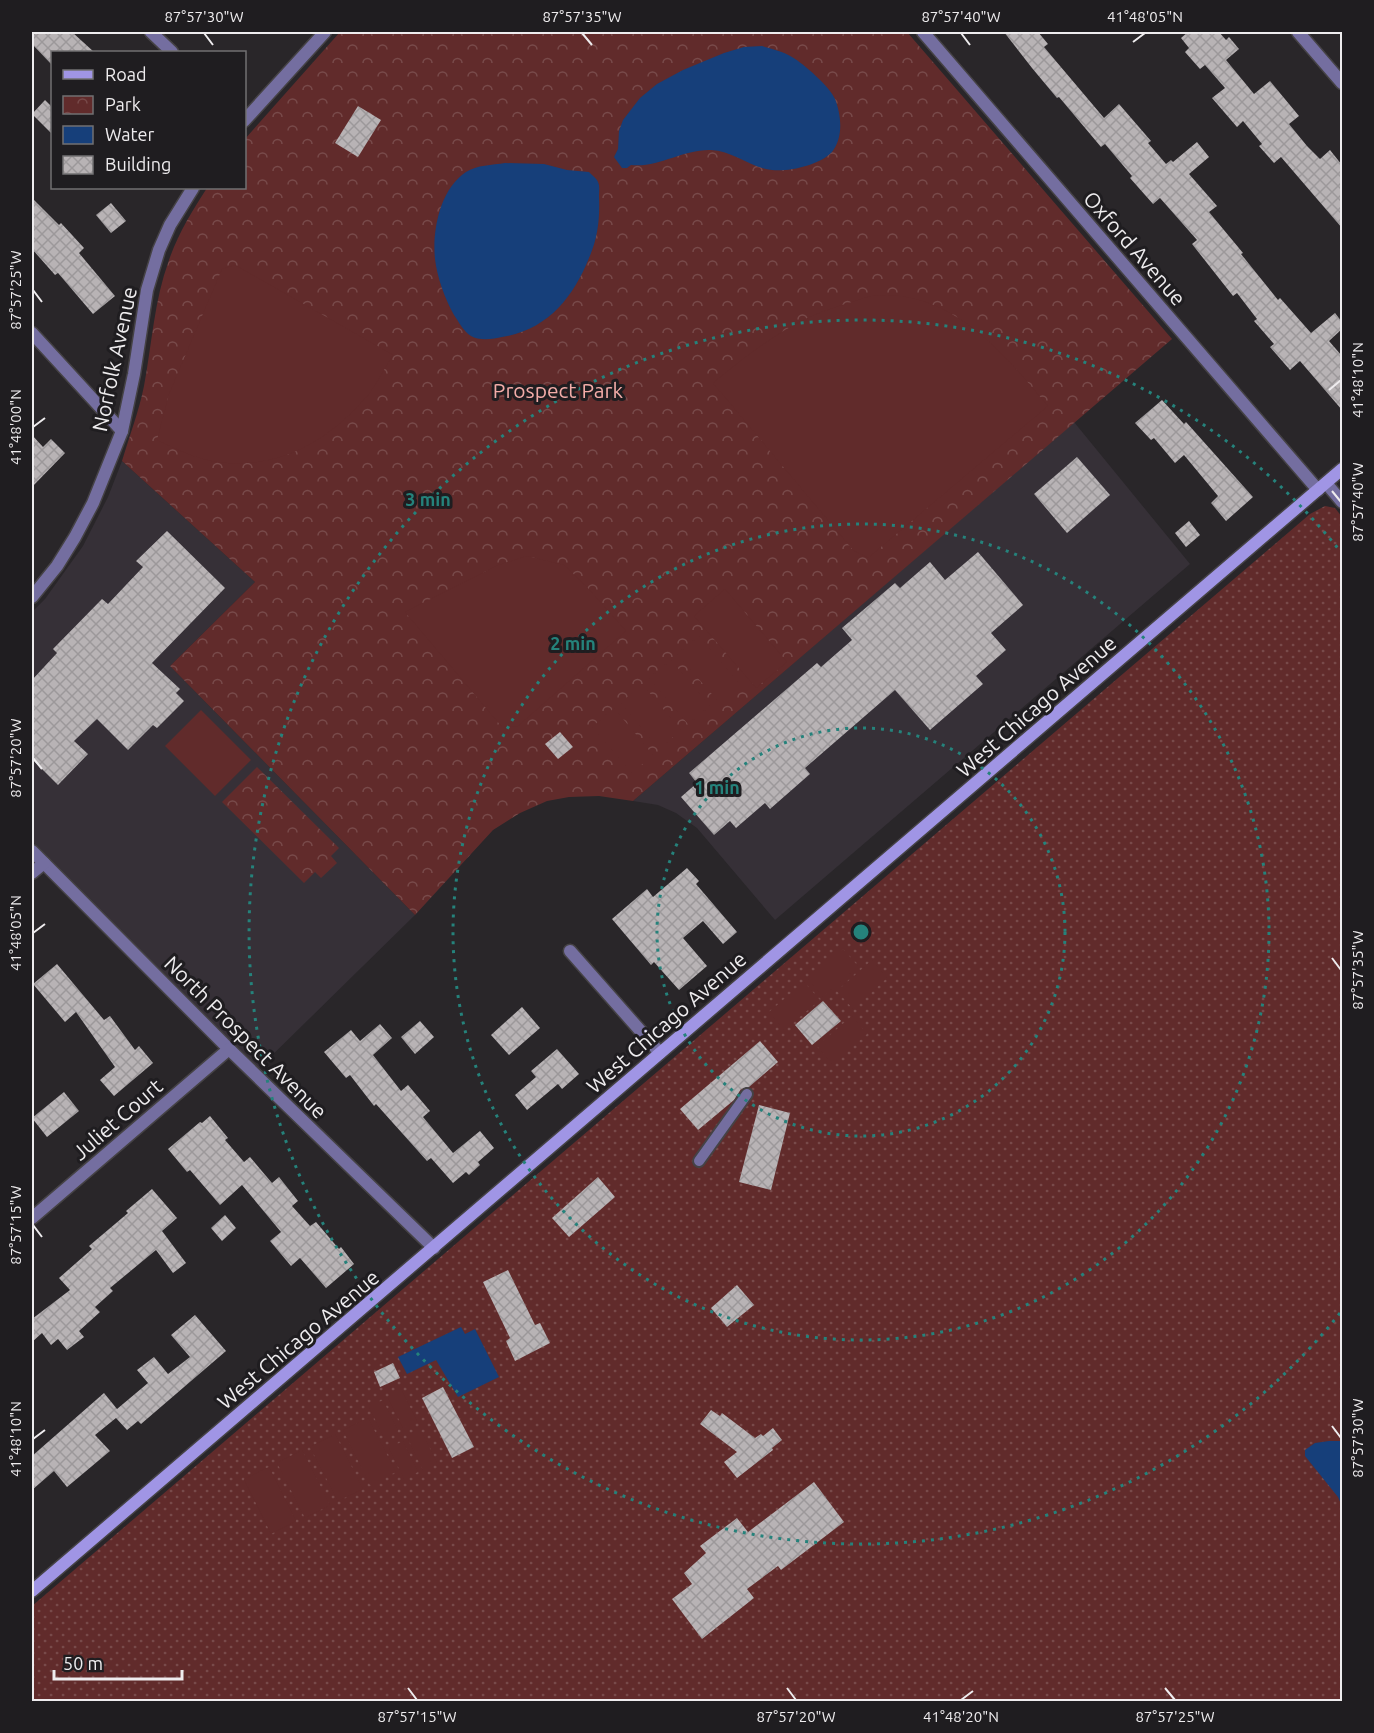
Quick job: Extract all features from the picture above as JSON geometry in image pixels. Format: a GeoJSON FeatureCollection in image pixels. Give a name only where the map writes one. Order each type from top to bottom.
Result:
{"type":"FeatureCollection","features":[{"type":"Feature","properties":{"kind":"main road","name":"West Chicago Avenue"},"geometry":{"type":"LineString","coordinates":[[32,1591],[1342,469]]}},
{"type":"Feature","properties":{"kind":"street"},"geometry":{"type":"LineString","coordinates":[[151,32],[171,51]]}},
{"type":"Feature","properties":{"kind":"street"},"geometry":{"type":"LineString","coordinates":[[246,119],[325,32]]}},
{"type":"Feature","properties":{"kind":"street","name":"Oxford Avenue"},"geometry":{"type":"LineString","coordinates":[[923,32],[1322,487],[1342,502]]}},
{"type":"Feature","properties":{"kind":"street"},"geometry":{"type":"LineString","coordinates":[[1298,32],[1342,83]]}},
{"type":"Feature","properties":{"kind":"street","name":"Norfolk Avenue"},"geometry":{"type":"LineString","coordinates":[[32,597],[57,566],[75,537],[93,503],[122,431],[134,374],[147,290],[159,250],[170,225],[192,189]]}},
{"type":"Feature","properties":{"kind":"street"},"geometry":{"type":"LineString","coordinates":[[32,333],[122,431]]}},
{"type":"Feature","properties":{"kind":"street","name":"North Prospect Avenue"},"geometry":{"type":"LineString","coordinates":[[32,851],[229,1049],[434,1248]]}},
{"type":"Feature","properties":{"kind":"street"},"geometry":{"type":"LineString","coordinates":[[32,873],[44,863]]}},
{"type":"Feature","properties":{"kind":"street"},"geometry":{"type":"LineString","coordinates":[[570,951],[660,1053]]}},
{"type":"Feature","properties":{"kind":"street","name":"Juliet Court"},"geometry":{"type":"LineString","coordinates":[[32,1218],[229,1049]]}},
{"type":"Feature","properties":{"kind":"lane"},"geometry":{"type":"LineString","coordinates":[[699,1161],[747,1094]]}},
{"type":"Feature","properties":{"kind":"shaded area"},"geometry":{"type":"Polygon","coordinates":[[[1074,422],[1190,564],[775,920],[697,828],[676,813],[658,805],[633,801],[1074,422]]]}},
{"type":"Feature","properties":{"kind":"shaded area"},"geometry":{"type":"Polygon","coordinates":[[[122,461],[255,582],[170,666],[415,915],[256,1071],[32,841],[32,612],[45,599],[83,546],[108,497],[122,461]]]}},
{"type":"Feature","properties":{"kind":"green space","name":"Prospect Park"},"geometry":{"type":"Polygon","coordinates":[[[340,32],[907,32],[1172,339],[633,801],[599,796],[569,797],[547,801],[520,813],[493,830],[415,915],[170,666],[255,582],[122,461],[142,395],[160,291],[169,260],[181,232],[206,189],[246,189],[246,138],[340,32]]]}},
{"type":"Feature","properties":{"kind":"green space"},"geometry":{"type":"Polygon","coordinates":[[[235,265],[393,355],[369,394],[354,411],[320,438],[302,449],[282,456],[240,463],[201,459],[157,440],[169,394],[222,269],[235,265]]]}},
{"type":"Feature","properties":{"kind":"green space"},"geometry":{"type":"Polygon","coordinates":[[[871,296],[899,296],[922,301],[964,322],[1001,353],[1048,406],[868,558],[853,550],[713,383],[757,348],[805,319],[871,296]]]}},
{"type":"Feature","properties":{"kind":"green space"},"geometry":{"type":"Polygon","coordinates":[[[1325,506],[1335,508],[1342,517],[1342,1701],[32,1701],[32,1606],[1310,514],[1325,506]]]}},
{"type":"Feature","properties":{"kind":"green space"},"geometry":{"type":"Polygon","coordinates":[[[527,556],[564,565],[626,631],[518,726],[502,727],[405,612],[498,565],[527,556]]]}},
{"type":"Feature","properties":{"kind":"green space"},"geometry":{"type":"Polygon","coordinates":[[[725,589],[787,662],[756,688],[694,616],[725,589]]]}},
{"type":"Feature","properties":{"kind":"green space"},"geometry":{"type":"Polygon","coordinates":[[[699,636],[738,682],[717,700],[677,654],[699,636]]]}},
{"type":"Feature","properties":{"kind":"green space"},"geometry":{"type":"Polygon","coordinates":[[[671,660],[710,706],[688,724],[649,678],[671,660]]]}},
{"type":"Feature","properties":{"kind":"green space"},"geometry":{"type":"Polygon","coordinates":[[[642,684],[681,730],[659,749],[621,703],[642,684]]]}},
{"type":"Feature","properties":{"kind":"green space"},"geometry":{"type":"Polygon","coordinates":[[[614,708],[653,755],[632,773],[592,727],[614,708]]]}},
{"type":"Feature","properties":{"kind":"green space"},"geometry":{"type":"Polygon","coordinates":[[[201,710],[251,760],[215,796],[165,746],[201,710]]]}},
{"type":"Feature","properties":{"kind":"green space"},"geometry":{"type":"Polygon","coordinates":[[[257,767],[339,848],[331,856],[337,863],[321,878],[315,872],[304,883],[222,802],[257,767]]]}},
{"type":"Feature","properties":{"kind":"green space"},"geometry":{"type":"Polygon","coordinates":[[[843,949],[858,966],[823,997],[808,979],[843,949]]]}},
{"type":"Feature","properties":{"kind":"green space"},"geometry":{"type":"Polygon","coordinates":[[[872,960],[887,978],[853,1009],[837,991],[872,960]]]}},
{"type":"Feature","properties":{"kind":"green space"},"geometry":{"type":"Polygon","coordinates":[[[804,982],[820,1000],[784,1030],[769,1012],[804,982]]]}},
{"type":"Feature","properties":{"kind":"green space"},"geometry":{"type":"Polygon","coordinates":[[[852,1016],[867,1034],[832,1064],[817,1046],[852,1016]]]}},
{"type":"Feature","properties":{"kind":"green space"},"geometry":{"type":"Polygon","coordinates":[[[402,1391],[417,1421],[403,1428],[388,1398],[402,1391]]]}},
{"type":"Feature","properties":{"kind":"green space"},"geometry":{"type":"Polygon","coordinates":[[[383,1400],[398,1431],[384,1438],[369,1407],[383,1400]]]}},
{"type":"Feature","properties":{"kind":"green space"},"geometry":{"type":"Polygon","coordinates":[[[368,1418],[396,1472],[370,1485],[343,1430],[368,1418]]]}},
{"type":"Feature","properties":{"kind":"green space"},"geometry":{"type":"Polygon","coordinates":[[[422,1432],[437,1463],[423,1470],[408,1439],[422,1432]]]}},
{"type":"Feature","properties":{"kind":"green space"},"geometry":{"type":"Polygon","coordinates":[[[335,1434],[363,1489],[338,1501],[310,1447],[335,1434]]]}},
{"type":"Feature","properties":{"kind":"green space"},"geometry":{"type":"Polygon","coordinates":[[[403,1441],[418,1472],[404,1479],[389,1448],[403,1441]]]}},
{"type":"Feature","properties":{"kind":"green space"},"geometry":{"type":"Polygon","coordinates":[[[302,1450],[330,1505],[305,1518],[277,1463],[302,1450]]]}},
{"type":"Feature","properties":{"kind":"green space"},"geometry":{"type":"Polygon","coordinates":[[[269,1467],[296,1521],[271,1534],[244,1479],[269,1467]]]}},
{"type":"Feature","properties":{"kind":"water"},"geometry":{"type":"Polygon","coordinates":[[[762,46],[797,60],[828,88],[835,99],[840,118],[840,133],[836,146],[827,157],[804,167],[772,170],[764,169],[727,153],[701,150],[651,164],[622,168],[614,157],[618,149],[619,131],[623,120],[640,98],[657,84],[683,70],[724,53],[744,47],[762,46]]]}},
{"type":"Feature","properties":{"kind":"water"},"geometry":{"type":"Polygon","coordinates":[[[505,163],[544,164],[567,170],[589,172],[599,185],[598,228],[583,273],[556,310],[532,327],[518,333],[478,339],[468,334],[461,326],[442,288],[435,259],[435,236],[444,200],[457,179],[475,168],[505,163]]]}},
{"type":"Feature","properties":{"kind":"water"},"geometry":{"type":"Polygon","coordinates":[[[461,1327],[465,1334],[475,1329],[499,1377],[458,1397],[436,1360],[407,1374],[398,1357],[461,1327]]]}},
{"type":"Feature","properties":{"kind":"water"},"geometry":{"type":"Polygon","coordinates":[[[1342,1441],[1342,1506],[1338,1497],[1305,1456],[1305,1450],[1315,1443],[1342,1441]]]}},
{"type":"Feature","properties":{"kind":"building"},"geometry":{"type":"Polygon","coordinates":[[[32,32],[72,32],[93,51],[51,51],[51,64],[32,44],[32,32]]]}},
{"type":"Feature","properties":{"kind":"building"},"geometry":{"type":"Polygon","coordinates":[[[1004,32],[1038,32],[1048,44],[1044,47],[1104,118],[1119,104],[1151,141],[1148,143],[1166,164],[1171,160],[1173,162],[1197,142],[1209,157],[1189,174],[1217,206],[1209,212],[1278,300],[1280,298],[1311,333],[1335,313],[1342,322],[1342,329],[1329,341],[1342,356],[1342,410],[1300,361],[1290,370],[1270,347],[1274,344],[1254,321],[1257,319],[1237,293],[1233,296],[1192,244],[1197,240],[1160,198],[1153,204],[1105,144],[1101,147],[1059,97],[1057,98],[1004,32]]]}},
{"type":"Feature","properties":{"kind":"building"},"geometry":{"type":"Polygon","coordinates":[[[1188,32],[1219,32],[1226,40],[1229,37],[1239,49],[1226,60],[1254,94],[1270,81],[1299,116],[1289,124],[1307,146],[1320,159],[1330,150],[1342,165],[1342,228],[1281,157],[1274,163],[1259,146],[1262,144],[1243,121],[1237,127],[1212,98],[1225,88],[1205,65],[1200,69],[1185,52],[1189,48],[1181,38],[1188,32]]]}},
{"type":"Feature","properties":{"kind":"building"},"geometry":{"type":"Polygon","coordinates":[[[45,100],[51,106],[51,133],[32,114],[45,100]]]}},
{"type":"Feature","properties":{"kind":"building"},"geometry":{"type":"Polygon","coordinates":[[[358,106],[381,120],[358,157],[335,143],[358,106]]]}},
{"type":"Feature","properties":{"kind":"building"},"geometry":{"type":"Polygon","coordinates":[[[32,198],[59,225],[61,223],[84,248],[79,253],[115,296],[93,314],[58,273],[55,275],[32,249],[32,198]]]}},
{"type":"Feature","properties":{"kind":"building"},"geometry":{"type":"Polygon","coordinates":[[[111,203],[126,221],[111,233],[96,215],[111,203]]]}},
{"type":"Feature","properties":{"kind":"building"},"geometry":{"type":"Polygon","coordinates":[[[1162,400],[1184,424],[1186,422],[1253,497],[1226,521],[1211,503],[1218,496],[1184,455],[1175,463],[1154,438],[1151,440],[1135,423],[1162,400]]]}},
{"type":"Feature","properties":{"kind":"building"},"geometry":{"type":"Polygon","coordinates":[[[32,435],[43,447],[51,439],[65,453],[32,487],[32,435]]]}},
{"type":"Feature","properties":{"kind":"building"},"geometry":{"type":"Polygon","coordinates":[[[1077,457],[1110,495],[1067,533],[1034,494],[1077,457]]]}},
{"type":"Feature","properties":{"kind":"building"},"geometry":{"type":"Polygon","coordinates":[[[1189,521],[1200,535],[1186,547],[1175,533],[1189,521]]]}},
{"type":"Feature","properties":{"kind":"building"},"geometry":{"type":"Polygon","coordinates":[[[167,531],[225,588],[152,663],[180,689],[176,693],[184,701],[157,728],[153,725],[128,750],[97,719],[74,741],[88,754],[58,785],[32,759],[32,680],[57,653],[53,649],[102,599],[108,604],[143,567],[136,561],[167,531]]]}},
{"type":"Feature","properties":{"kind":"building"},"geometry":{"type":"Polygon","coordinates":[[[978,552],[1023,605],[991,633],[1006,650],[976,676],[983,684],[930,730],[895,690],[805,768],[810,774],[770,809],[765,803],[736,828],[730,821],[714,835],[681,797],[697,783],[689,773],[817,663],[821,667],[852,640],[842,628],[895,583],[900,588],[930,562],[945,580],[978,552]]]}},
{"type":"Feature","properties":{"kind":"building"},"geometry":{"type":"Polygon","coordinates":[[[560,732],[573,747],[558,759],[545,744],[560,732]]]}},
{"type":"Feature","properties":{"kind":"building"},"geometry":{"type":"Polygon","coordinates":[[[687,868],[699,881],[696,884],[737,932],[723,944],[703,921],[683,938],[707,966],[679,990],[654,962],[651,965],[612,919],[647,889],[653,897],[687,868]]]}},
{"type":"Feature","properties":{"kind":"building"},"geometry":{"type":"Polygon","coordinates":[[[57,964],[104,1020],[110,1016],[135,1050],[139,1046],[153,1063],[114,1096],[100,1080],[115,1067],[76,1012],[65,1022],[33,984],[57,964]]]}},
{"type":"Feature","properties":{"kind":"building"},"geometry":{"type":"Polygon","coordinates":[[[823,1001],[841,1021],[812,1045],[795,1025],[823,1001]]]}},
{"type":"Feature","properties":{"kind":"building"},"geometry":{"type":"Polygon","coordinates":[[[522,1007],[540,1028],[509,1055],[491,1035],[522,1007]]]}},
{"type":"Feature","properties":{"kind":"building"},"geometry":{"type":"Polygon","coordinates":[[[420,1021],[434,1037],[415,1054],[401,1037],[420,1021]]]}},
{"type":"Feature","properties":{"kind":"building"},"geometry":{"type":"Polygon","coordinates":[[[380,1024],[392,1038],[373,1055],[401,1091],[408,1085],[430,1111],[423,1117],[453,1153],[480,1131],[494,1148],[478,1162],[480,1165],[469,1175],[466,1172],[453,1183],[431,1158],[427,1161],[376,1104],[374,1106],[350,1075],[346,1078],[324,1052],[351,1030],[360,1041],[380,1024]]]}},
{"type":"Feature","properties":{"kind":"building"},"geometry":{"type":"Polygon","coordinates":[[[760,1041],[778,1062],[749,1087],[741,1089],[734,1100],[698,1130],[680,1109],[760,1041]]]}},
{"type":"Feature","properties":{"kind":"building"},"geometry":{"type":"Polygon","coordinates":[[[557,1049],[579,1074],[562,1089],[558,1084],[527,1110],[515,1095],[536,1077],[531,1071],[557,1049]]]}},
{"type":"Feature","properties":{"kind":"building"},"geometry":{"type":"Polygon","coordinates":[[[64,1092],[79,1111],[47,1137],[32,1118],[64,1092]]]}},
{"type":"Feature","properties":{"kind":"building"},"geometry":{"type":"Polygon","coordinates":[[[759,1105],[790,1113],[771,1190],[739,1182],[759,1105]]]}},
{"type":"Feature","properties":{"kind":"building"},"geometry":{"type":"Polygon","coordinates":[[[210,1116],[228,1138],[225,1140],[244,1162],[250,1157],[272,1183],[279,1177],[298,1201],[292,1206],[310,1226],[316,1222],[354,1264],[326,1288],[300,1258],[291,1266],[270,1241],[281,1232],[242,1185],[220,1205],[190,1170],[187,1172],[168,1149],[210,1116]]]}},
{"type":"Feature","properties":{"kind":"building"},"geometry":{"type":"Polygon","coordinates":[[[598,1177],[615,1197],[569,1237],[552,1218],[598,1177]]]}},
{"type":"Feature","properties":{"kind":"building"},"geometry":{"type":"Polygon","coordinates":[[[152,1189],[177,1218],[162,1231],[186,1263],[173,1273],[156,1250],[110,1288],[113,1291],[95,1307],[100,1312],[79,1331],[84,1337],[67,1350],[58,1339],[51,1345],[42,1333],[32,1342],[32,1319],[70,1290],[59,1278],[92,1249],[89,1246],[152,1189]]]}},
{"type":"Feature","properties":{"kind":"building"},"geometry":{"type":"Polygon","coordinates":[[[225,1215],[236,1228],[222,1241],[211,1228],[225,1215]]]}},
{"type":"Feature","properties":{"kind":"building"},"geometry":{"type":"Polygon","coordinates":[[[508,1270],[535,1325],[540,1323],[550,1343],[515,1361],[506,1341],[510,1338],[483,1282],[508,1270]]]}},
{"type":"Feature","properties":{"kind":"building"},"geometry":{"type":"Polygon","coordinates":[[[737,1285],[754,1305],[727,1327],[711,1308],[737,1285]]]}},
{"type":"Feature","properties":{"kind":"building"},"geometry":{"type":"Polygon","coordinates":[[[195,1315],[226,1351],[141,1424],[138,1421],[127,1430],[116,1418],[95,1435],[110,1451],[67,1487],[54,1471],[32,1490],[32,1456],[104,1393],[117,1409],[148,1383],[137,1370],[154,1357],[168,1374],[190,1357],[171,1335],[195,1315]]]}},
{"type":"Feature","properties":{"kind":"building"},"geometry":{"type":"Polygon","coordinates":[[[393,1363],[400,1378],[380,1387],[374,1372],[393,1363]]]}},
{"type":"Feature","properties":{"kind":"building"},"geometry":{"type":"Polygon","coordinates":[[[443,1387],[474,1447],[452,1458],[422,1398],[443,1387]]]}},
{"type":"Feature","properties":{"kind":"building"},"geometry":{"type":"Polygon","coordinates":[[[711,1410],[720,1416],[722,1413],[755,1438],[761,1434],[763,1436],[773,1428],[782,1440],[772,1448],[773,1450],[737,1478],[724,1462],[737,1452],[700,1424],[711,1410]]]}},
{"type":"Feature","properties":{"kind":"building"},"geometry":{"type":"Polygon","coordinates":[[[814,1482],[844,1522],[781,1570],[778,1566],[747,1589],[754,1598],[702,1639],[672,1599],[692,1584],[684,1573],[706,1553],[700,1546],[737,1518],[748,1532],[814,1482]]]}}]}
